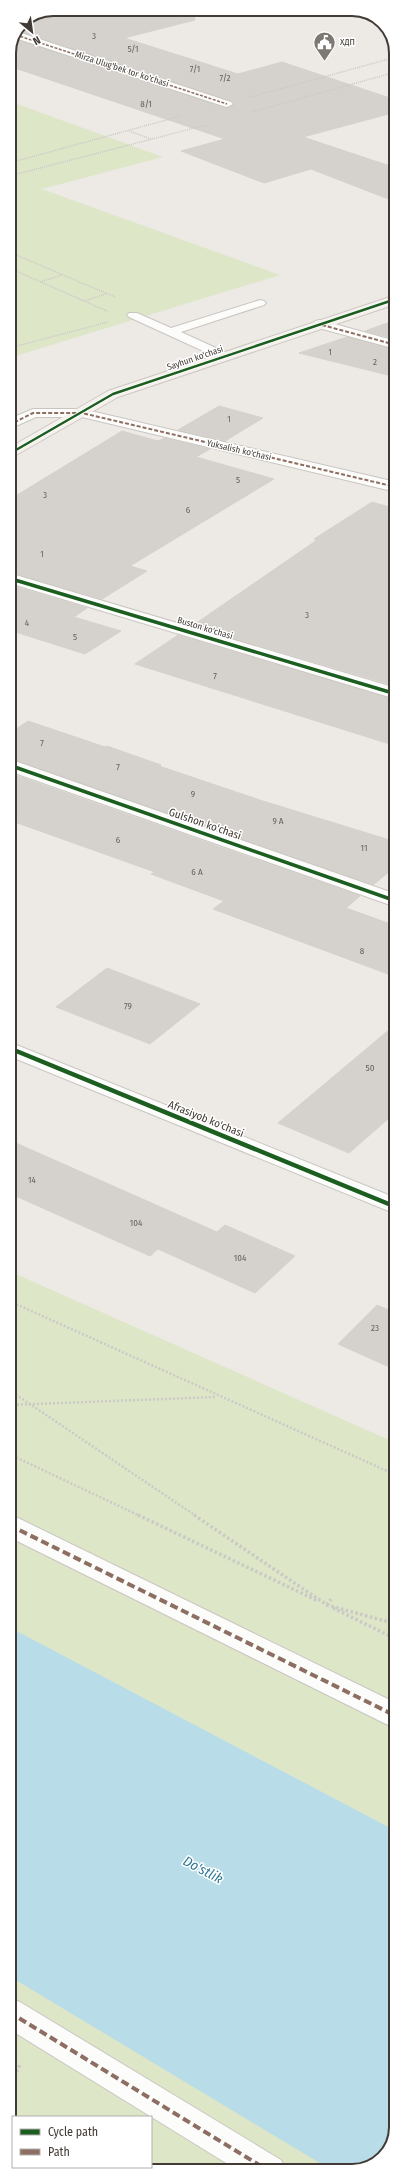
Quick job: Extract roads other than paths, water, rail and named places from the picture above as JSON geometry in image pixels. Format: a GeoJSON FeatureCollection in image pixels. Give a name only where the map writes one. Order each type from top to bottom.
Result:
{"type":"FeatureCollection","features":[{"type":"Feature","properties":{"kind":"street","name":"Mirza Ulug'bek tor ko'chasi"},"geometry":{"type":"LineString","coordinates":[[20,36],[227,104]]}},
{"type":"Feature","properties":{"kind":"street","name":"Sayhun ko'chasi"},"geometry":{"type":"LineString","coordinates":[[16,450],[114,394],[389,301]]}},
{"type":"Feature","properties":{"kind":"street"},"geometry":{"type":"LineString","coordinates":[[320,324],[389,343]]}},
{"type":"Feature","properties":{"kind":"street","name":"Yuksalish ko'chasi"},"geometry":{"type":"LineString","coordinates":[[16,422],[33,413],[82,413],[389,485]]}},
{"type":"Feature","properties":{"kind":"street","name":"Buston ko'chasi"},"geometry":{"type":"LineString","coordinates":[[16,580],[389,692]]}},
{"type":"Feature","properties":{"kind":"street","name":"Gulshon ko'chasi"},"geometry":{"type":"LineString","coordinates":[[16,767],[389,899]]}},
{"type":"Feature","properties":{"kind":"street","name":"Afrasiyob ko'chasi"},"geometry":{"type":"LineString","coordinates":[[16,1051],[389,1204]]}},
{"type":"Feature","properties":{"kind":"street"},"geometry":{"type":"LineString","coordinates":[[16,1528],[389,1713]]}},
{"type":"Feature","properties":{"kind":"street"},"geometry":{"type":"LineString","coordinates":[[16,2016],[258,2164]]}},
{"type":"Feature","properties":{"kind":"lane"},"geometry":{"type":"LineString","coordinates":[[170,332],[260,303]]}},
{"type":"Feature","properties":{"kind":"lane"},"geometry":{"type":"LineString","coordinates":[[134,315],[225,357]]}},
{"type":"Feature","properties":{"kind":"water","name":"Do'stlik"},"geometry":{"type":"Polygon","coordinates":[[[16,1631],[389,1827],[389,2132],[380,2151],[368,2160],[357,2164],[321,2164],[16,1980],[16,1631]]]}},
{"type":"Feature","properties":{"kind":"place","name":"ХДП"},"geometry":{"type":"Point","coordinates":[325,62]}}]}
